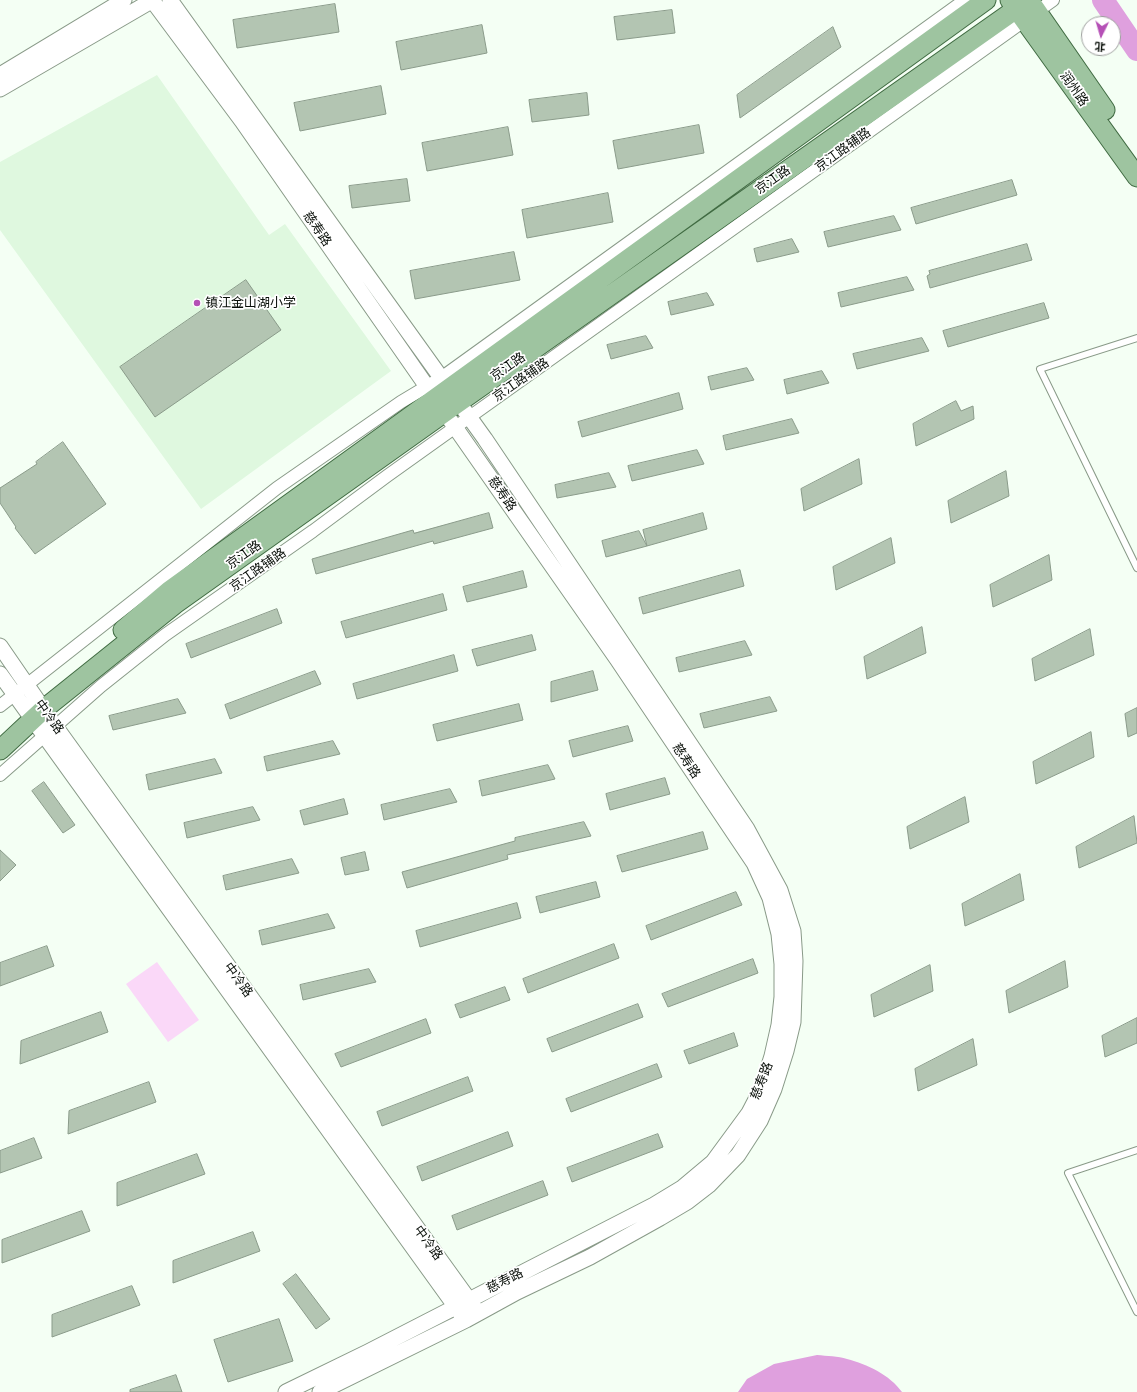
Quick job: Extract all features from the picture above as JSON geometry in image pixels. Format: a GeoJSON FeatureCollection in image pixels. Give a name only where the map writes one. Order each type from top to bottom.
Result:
{"type":"FeatureCollection","features":[{"type":"Feature","properties":{"kind":"main road","name":"京江路"},"geometry":{"type":"LineString","coordinates":[[448,401],[986,0]]}},
{"type":"Feature","properties":{"kind":"main road","name":"京江路"},"geometry":{"type":"LineString","coordinates":[[0,734],[35,710],[169,591],[1025,7]]}},
{"type":"Feature","properties":{"kind":"main road","name":"润州路"},"geometry":{"type":"LineString","coordinates":[[1025,7],[1137,155]]}},
{"type":"Feature","properties":{"kind":"main road","name":"润州路"},"geometry":{"type":"LineString","coordinates":[[1025,7],[1137,177]]}},
{"type":"Feature","properties":{"kind":"main road","name":"京江路"},"geometry":{"type":"LineString","coordinates":[[0,750],[35,710]]}},
{"type":"Feature","properties":{"kind":"street"},"geometry":{"type":"LineString","coordinates":[[0,75],[124,0]]}},
{"type":"Feature","properties":{"kind":"street"},"geometry":{"type":"LineString","coordinates":[[0,89],[152,0]]}},
{"type":"Feature","properties":{"kind":"street","name":"慈寿路"},"geometry":{"type":"LineString","coordinates":[[152,0],[448,401],[617,659],[754,863],[770,898],[779,934],[782,964],[782,997],[779,1025],[772,1056],[762,1088],[749,1113],[713,1162],[682,1188],[654,1205],[286,1392]]}},
{"type":"Feature","properties":{"kind":"street","name":"慈寿路"},"geometry":{"type":"LineString","coordinates":[[170,0],[747,829],[780,890],[793,931],[795,960],[793,1022],[774,1089],[760,1121],[738,1155],[709,1185],[687,1202],[590,1257],[517,1292],[320,1392]]}},
{"type":"Feature","properties":{"kind":"street","name":"京江路辅路"},"geometry":{"type":"LineString","coordinates":[[0,774],[101,686],[165,634],[313,531],[448,401],[965,0]]}},
{"type":"Feature","properties":{"kind":"street"},"geometry":{"type":"LineString","coordinates":[[1025,7],[1053,0]]}},
{"type":"Feature","properties":{"kind":"street","name":"京江路辅路"},"geometry":{"type":"LineString","coordinates":[[0,706],[277,488],[401,402],[448,401]]}},
{"type":"Feature","properties":{"kind":"street","name":"中冷路"},"geometry":{"type":"LineString","coordinates":[[0,646],[26,685],[44,735],[472,1316]]}},
{"type":"Feature","properties":{"kind":"street","name":"中冷路"},"geometry":{"type":"LineString","coordinates":[[0,674],[14,694],[56,726],[462,1303]]}},
{"type":"Feature","properties":{"kind":"lane"},"geometry":{"type":"LineString","coordinates":[[1137,338],[1040,369],[1137,568]]}},
{"type":"Feature","properties":{"kind":"lane"},"geometry":{"type":"LineString","coordinates":[[1137,1150],[1068,1173],[1137,1312]]}},
{"type":"Feature","properties":{"kind":"shaded area","name":"镇江金山湖小学"},"geometry":{"type":"Polygon","coordinates":[[[157,75],[269,235],[285,224],[391,371],[201,509],[0,230],[0,162],[157,75]]]}},
{"type":"Feature","properties":{"kind":"shaded area"},"geometry":{"type":"Polygon","coordinates":[[[157,962],[199,1020],[168,1042],[126,984],[157,962]]]}},
{"type":"Feature","properties":{"kind":"shaded area"},"geometry":{"type":"Polygon","coordinates":[[[817,1355],[844,1358],[870,1367],[885,1375],[902,1392],[738,1392],[747,1379],[774,1364],[817,1355]]]}},
{"type":"Feature","properties":{"kind":"building"},"geometry":{"type":"Polygon","coordinates":[[[335,4],[339,32],[237,48],[233,20],[335,4]]]}},
{"type":"Feature","properties":{"kind":"building"},"geometry":{"type":"Polygon","coordinates":[[[672,10],[675,33],[617,40],[614,17],[672,10]]]}},
{"type":"Feature","properties":{"kind":"building"},"geometry":{"type":"Polygon","coordinates":[[[482,25],[487,53],[401,70],[396,42],[482,25]]]}},
{"type":"Feature","properties":{"kind":"building"},"geometry":{"type":"Polygon","coordinates":[[[833,27],[841,47],[740,118],[737,95],[833,27]]]}},
{"type":"Feature","properties":{"kind":"building"},"geometry":{"type":"Polygon","coordinates":[[[381,86],[386,114],[300,131],[294,103],[381,86]]]}},
{"type":"Feature","properties":{"kind":"building"},"geometry":{"type":"Polygon","coordinates":[[[587,93],[589,115],[532,122],[529,100],[587,93]]]}},
{"type":"Feature","properties":{"kind":"building"},"geometry":{"type":"Polygon","coordinates":[[[699,125],[704,153],[618,169],[613,141],[699,125]]]}},
{"type":"Feature","properties":{"kind":"building"},"geometry":{"type":"Polygon","coordinates":[[[508,127],[513,155],[427,171],[422,143],[508,127]]]}},
{"type":"Feature","properties":{"kind":"building"},"geometry":{"type":"Polygon","coordinates":[[[407,179],[410,201],[352,208],[349,186],[407,179]]]}},
{"type":"Feature","properties":{"kind":"building"},"geometry":{"type":"Polygon","coordinates":[[[1012,180],[1017,195],[916,224],[911,208],[1012,180]]]}},
{"type":"Feature","properties":{"kind":"building"},"geometry":{"type":"Polygon","coordinates":[[[608,193],[613,222],[527,238],[522,210],[608,193]]]}},
{"type":"Feature","properties":{"kind":"building"},"geometry":{"type":"Polygon","coordinates":[[[894,216],[901,230],[828,247],[824,232],[894,216]]]}},
{"type":"Feature","properties":{"kind":"building"},"geometry":{"type":"Polygon","coordinates":[[[792,239],[799,252],[757,262],[754,249],[792,239]]]}},
{"type":"Feature","properties":{"kind":"building"},"geometry":{"type":"Polygon","coordinates":[[[1027,244],[1032,260],[930,288],[927,276],[930,274],[929,271],[1027,244]]]}},
{"type":"Feature","properties":{"kind":"building"},"geometry":{"type":"Polygon","coordinates":[[[514,252],[520,280],[415,299],[410,271],[514,252]]]}},
{"type":"Feature","properties":{"kind":"building"},"geometry":{"type":"Polygon","coordinates":[[[907,277],[914,290],[841,307],[838,293],[907,277]]]}},
{"type":"Feature","properties":{"kind":"building"},"geometry":{"type":"Polygon","coordinates":[[[246,280],[281,330],[155,417],[120,367],[246,280]]]}},
{"type":"Feature","properties":{"kind":"building"},"geometry":{"type":"Polygon","coordinates":[[[707,293],[714,305],[671,315],[668,302],[707,293]]]}},
{"type":"Feature","properties":{"kind":"building"},"geometry":{"type":"Polygon","coordinates":[[[1044,303],[1049,318],[948,347],[943,331],[1044,303]]]}},
{"type":"Feature","properties":{"kind":"building"},"geometry":{"type":"Polygon","coordinates":[[[646,336],[653,348],[611,359],[607,345],[646,336]]]}},
{"type":"Feature","properties":{"kind":"building"},"geometry":{"type":"Polygon","coordinates":[[[922,338],[929,351],[857,369],[853,354],[922,338]]]}},
{"type":"Feature","properties":{"kind":"building"},"geometry":{"type":"Polygon","coordinates":[[[747,368],[754,380],[711,390],[708,377],[747,368]]]}},
{"type":"Feature","properties":{"kind":"building"},"geometry":{"type":"Polygon","coordinates":[[[822,371],[829,383],[787,394],[784,380],[822,371]]]}},
{"type":"Feature","properties":{"kind":"building"},"geometry":{"type":"Polygon","coordinates":[[[679,393],[683,409],[582,437],[578,422],[679,393]]]}},
{"type":"Feature","properties":{"kind":"building"},"geometry":{"type":"Polygon","coordinates":[[[956,401],[961,411],[973,406],[974,419],[916,446],[913,424],[956,401]]]}},
{"type":"Feature","properties":{"kind":"building"},"geometry":{"type":"Polygon","coordinates":[[[792,419],[799,433],[726,450],[723,436],[792,419]]]}},
{"type":"Feature","properties":{"kind":"building"},"geometry":{"type":"Polygon","coordinates":[[[63,442],[106,504],[35,554],[15,528],[16,527],[0,503],[0,488],[37,464],[36,462],[63,442]]]}},
{"type":"Feature","properties":{"kind":"building"},"geometry":{"type":"Polygon","coordinates":[[[697,450],[704,464],[632,481],[628,466],[697,450]]]}},
{"type":"Feature","properties":{"kind":"building"},"geometry":{"type":"Polygon","coordinates":[[[859,459],[862,484],[804,511],[801,489],[859,459]]]}},
{"type":"Feature","properties":{"kind":"building"},"geometry":{"type":"Polygon","coordinates":[[[1006,471],[1009,496],[951,523],[948,501],[1006,471]]]}},
{"type":"Feature","properties":{"kind":"building"},"geometry":{"type":"Polygon","coordinates":[[[609,473],[616,487],[557,498],[555,485],[609,473]]]}},
{"type":"Feature","properties":{"kind":"building"},"geometry":{"type":"Polygon","coordinates":[[[489,513],[493,528],[434,544],[433,541],[316,574],[312,559],[413,530],[414,533],[489,513]]]}},
{"type":"Feature","properties":{"kind":"building"},"geometry":{"type":"Polygon","coordinates":[[[703,513],[707,529],[647,546],[643,530],[703,513]]]}},
{"type":"Feature","properties":{"kind":"building"},"geometry":{"type":"Polygon","coordinates":[[[639,531],[647,546],[606,557],[602,541],[639,531]]]}},
{"type":"Feature","properties":{"kind":"building"},"geometry":{"type":"Polygon","coordinates":[[[891,538],[895,563],[836,590],[833,567],[891,538]]]}},
{"type":"Feature","properties":{"kind":"building"},"geometry":{"type":"Polygon","coordinates":[[[1049,555],[1052,580],[993,607],[990,585],[1049,555]]]}},
{"type":"Feature","properties":{"kind":"building"},"geometry":{"type":"Polygon","coordinates":[[[740,570],[744,586],[643,614],[639,598],[740,570]]]}},
{"type":"Feature","properties":{"kind":"building"},"geometry":{"type":"Polygon","coordinates":[[[523,571],[527,587],[467,602],[463,587],[523,571]]]}},
{"type":"Feature","properties":{"kind":"building"},"geometry":{"type":"Polygon","coordinates":[[[443,594],[447,610],[346,638],[341,622],[443,594]]]}},
{"type":"Feature","properties":{"kind":"building"},"geometry":{"type":"Polygon","coordinates":[[[277,609],[282,623],[191,658],[186,644],[277,609]]]}},
{"type":"Feature","properties":{"kind":"building"},"geometry":{"type":"Polygon","coordinates":[[[922,627],[926,653],[867,679],[864,657],[922,627]]]}},
{"type":"Feature","properties":{"kind":"building"},"geometry":{"type":"Polygon","coordinates":[[[1090,629],[1094,655],[1035,681],[1032,659],[1090,629]]]}},
{"type":"Feature","properties":{"kind":"building"},"geometry":{"type":"Polygon","coordinates":[[[532,635],[536,650],[477,666],[472,650],[532,635]]]}},
{"type":"Feature","properties":{"kind":"building"},"geometry":{"type":"Polygon","coordinates":[[[745,641],[752,655],[679,672],[676,658],[745,641]]]}},
{"type":"Feature","properties":{"kind":"building"},"geometry":{"type":"Polygon","coordinates":[[[454,655],[458,671],[357,699],[353,684],[454,655]]]}},
{"type":"Feature","properties":{"kind":"building"},"geometry":{"type":"Polygon","coordinates":[[[315,671],[321,684],[230,719],[225,705],[315,671]]]}},
{"type":"Feature","properties":{"kind":"building"},"geometry":{"type":"Polygon","coordinates":[[[593,671],[598,690],[551,702],[551,682],[593,671]]]}},
{"type":"Feature","properties":{"kind":"building"},"geometry":{"type":"Polygon","coordinates":[[[770,697],[777,711],[704,728],[700,714],[770,697]]]}},
{"type":"Feature","properties":{"kind":"building"},"geometry":{"type":"Polygon","coordinates":[[[178,699],[186,713],[113,730],[109,716],[178,699]]]}},
{"type":"Feature","properties":{"kind":"building"},"geometry":{"type":"Polygon","coordinates":[[[519,704],[523,720],[437,741],[433,725],[519,704]]]}},
{"type":"Feature","properties":{"kind":"building"},"geometry":{"type":"Polygon","coordinates":[[[1137,708],[1137,733],[1128,737],[1125,714],[1137,708]]]}},
{"type":"Feature","properties":{"kind":"building"},"geometry":{"type":"Polygon","coordinates":[[[628,726],[633,741],[573,757],[569,741],[628,726]]]}},
{"type":"Feature","properties":{"kind":"building"},"geometry":{"type":"Polygon","coordinates":[[[1091,732],[1094,757],[1036,784],[1033,762],[1091,732]]]}},
{"type":"Feature","properties":{"kind":"building"},"geometry":{"type":"Polygon","coordinates":[[[333,741],[340,754],[267,771],[264,757],[333,741]]]}},
{"type":"Feature","properties":{"kind":"building"},"geometry":{"type":"Polygon","coordinates":[[[215,759],[222,773],[149,790],[146,775],[215,759]]]}},
{"type":"Feature","properties":{"kind":"building"},"geometry":{"type":"Polygon","coordinates":[[[548,765],[555,779],[482,796],[479,781],[548,765]]]}},
{"type":"Feature","properties":{"kind":"building"},"geometry":{"type":"Polygon","coordinates":[[[665,778],[670,794],[610,810],[606,794],[665,778]]]}},
{"type":"Feature","properties":{"kind":"building"},"geometry":{"type":"Polygon","coordinates":[[[44,782],[75,825],[63,833],[32,791],[44,782]]]}},
{"type":"Feature","properties":{"kind":"building"},"geometry":{"type":"Polygon","coordinates":[[[450,789],[457,802],[384,820],[381,805],[450,789]]]}},
{"type":"Feature","properties":{"kind":"building"},"geometry":{"type":"Polygon","coordinates":[[[965,797],[969,822],[910,849],[907,827],[965,797]]]}},
{"type":"Feature","properties":{"kind":"building"},"geometry":{"type":"Polygon","coordinates":[[[344,799],[348,814],[304,825],[300,811],[344,799]]]}},
{"type":"Feature","properties":{"kind":"building"},"geometry":{"type":"Polygon","coordinates":[[[253,807],[260,820],[187,838],[184,823],[253,807]]]}},
{"type":"Feature","properties":{"kind":"building"},"geometry":{"type":"Polygon","coordinates":[[[1134,816],[1137,843],[1079,868],[1076,847],[1134,816]]]}},
{"type":"Feature","properties":{"kind":"building"},"geometry":{"type":"Polygon","coordinates":[[[584,822],[591,836],[507,855],[508,859],[407,888],[402,872],[515,841],[515,838],[584,822]]]}},
{"type":"Feature","properties":{"kind":"building"},"geometry":{"type":"Polygon","coordinates":[[[703,832],[708,849],[622,872],[617,856],[703,832]]]}},
{"type":"Feature","properties":{"kind":"building"},"geometry":{"type":"Polygon","coordinates":[[[0,850],[16,865],[0,881],[0,850]]]}},
{"type":"Feature","properties":{"kind":"building"},"geometry":{"type":"Polygon","coordinates":[[[365,852],[369,870],[345,875],[341,858],[365,852]]]}},
{"type":"Feature","properties":{"kind":"building"},"geometry":{"type":"Polygon","coordinates":[[[292,859],[299,873],[226,890],[223,876],[292,859]]]}},
{"type":"Feature","properties":{"kind":"building"},"geometry":{"type":"Polygon","coordinates":[[[1020,874],[1024,900],[965,926],[962,904],[1020,874]]]}},
{"type":"Feature","properties":{"kind":"building"},"geometry":{"type":"Polygon","coordinates":[[[596,882],[600,897],[540,913],[536,897],[596,882]]]}},
{"type":"Feature","properties":{"kind":"building"},"geometry":{"type":"Polygon","coordinates":[[[736,892],[742,905],[651,940],[646,926],[736,892]]]}},
{"type":"Feature","properties":{"kind":"building"},"geometry":{"type":"Polygon","coordinates":[[[517,903],[521,918],[420,947],[416,931],[517,903]]]}},
{"type":"Feature","properties":{"kind":"building"},"geometry":{"type":"Polygon","coordinates":[[[328,914],[335,928],[262,945],[259,931],[328,914]]]}},
{"type":"Feature","properties":{"kind":"building"},"geometry":{"type":"Polygon","coordinates":[[[614,944],[619,958],[528,993],[523,979],[614,944]]]}},
{"type":"Feature","properties":{"kind":"building"},"geometry":{"type":"Polygon","coordinates":[[[47,946],[54,966],[0,986],[0,963],[47,946]]]}},
{"type":"Feature","properties":{"kind":"building"},"geometry":{"type":"Polygon","coordinates":[[[753,959],[758,973],[668,1007],[662,994],[753,959]]]}},
{"type":"Feature","properties":{"kind":"building"},"geometry":{"type":"Polygon","coordinates":[[[1065,961],[1068,987],[1009,1013],[1006,991],[1065,961]]]}},
{"type":"Feature","properties":{"kind":"building"},"geometry":{"type":"Polygon","coordinates":[[[930,965],[933,991],[874,1017],[871,995],[930,965]]]}},
{"type":"Feature","properties":{"kind":"building"},"geometry":{"type":"Polygon","coordinates":[[[369,969],[376,982],[303,1000],[300,985],[369,969]]]}},
{"type":"Feature","properties":{"kind":"building"},"geometry":{"type":"Polygon","coordinates":[[[505,987],[510,1000],[460,1018],[455,1005],[505,987]]]}},
{"type":"Feature","properties":{"kind":"building"},"geometry":{"type":"Polygon","coordinates":[[[638,1004],[643,1017],[552,1052],[547,1039],[638,1004]]]}},
{"type":"Feature","properties":{"kind":"building"},"geometry":{"type":"Polygon","coordinates":[[[101,1012],[108,1032],[20,1064],[21,1041],[101,1012]]]}},
{"type":"Feature","properties":{"kind":"building"},"geometry":{"type":"Polygon","coordinates":[[[1137,1018],[1137,1043],[1105,1057],[1102,1036],[1137,1018]]]}},
{"type":"Feature","properties":{"kind":"building"},"geometry":{"type":"Polygon","coordinates":[[[426,1019],[431,1033],[341,1067],[335,1054],[426,1019]]]}},
{"type":"Feature","properties":{"kind":"building"},"geometry":{"type":"Polygon","coordinates":[[[734,1033],[738,1046],[689,1064],[684,1051],[734,1033]]]}},
{"type":"Feature","properties":{"kind":"building"},"geometry":{"type":"Polygon","coordinates":[[[973,1039],[977,1065],[918,1091],[915,1069],[973,1039]]]}},
{"type":"Feature","properties":{"kind":"building"},"geometry":{"type":"Polygon","coordinates":[[[657,1064],[662,1077],[571,1112],[566,1099],[657,1064]]]}},
{"type":"Feature","properties":{"kind":"building"},"geometry":{"type":"Polygon","coordinates":[[[468,1077],[473,1091],[382,1126],[377,1112],[468,1077]]]}},
{"type":"Feature","properties":{"kind":"building"},"geometry":{"type":"Polygon","coordinates":[[[149,1082],[156,1102],[68,1134],[69,1111],[149,1082]]]}},
{"type":"Feature","properties":{"kind":"building"},"geometry":{"type":"Polygon","coordinates":[[[508,1132],[513,1146],[422,1181],[417,1167],[508,1132]]]}},
{"type":"Feature","properties":{"kind":"building"},"geometry":{"type":"Polygon","coordinates":[[[658,1134],[663,1147],[572,1182],[567,1168],[658,1134]]]}},
{"type":"Feature","properties":{"kind":"building"},"geometry":{"type":"Polygon","coordinates":[[[34,1138],[42,1158],[0,1173],[0,1151],[34,1138]]]}},
{"type":"Feature","properties":{"kind":"building"},"geometry":{"type":"Polygon","coordinates":[[[197,1154],[205,1174],[117,1206],[117,1183],[197,1154]]]}},
{"type":"Feature","properties":{"kind":"building"},"geometry":{"type":"Polygon","coordinates":[[[543,1181],[548,1195],[457,1230],[452,1216],[543,1181]]]}},
{"type":"Feature","properties":{"kind":"building"},"geometry":{"type":"Polygon","coordinates":[[[82,1211],[90,1231],[2,1263],[2,1240],[82,1211]]]}},
{"type":"Feature","properties":{"kind":"building"},"geometry":{"type":"Polygon","coordinates":[[[253,1232],[260,1251],[173,1283],[173,1261],[253,1232]]]}},
{"type":"Feature","properties":{"kind":"building"},"geometry":{"type":"Polygon","coordinates":[[[296,1274],[330,1319],[316,1329],[283,1284],[296,1274]]]}},
{"type":"Feature","properties":{"kind":"building"},"geometry":{"type":"Polygon","coordinates":[[[132,1286],[140,1305],[52,1337],[52,1315],[132,1286]]]}},
{"type":"Feature","properties":{"kind":"building"},"geometry":{"type":"Polygon","coordinates":[[[279,1319],[293,1361],[228,1382],[214,1340],[279,1319]]]}},
{"type":"Feature","properties":{"kind":"building"},"geometry":{"type":"Polygon","coordinates":[[[176,1375],[182,1392],[130,1392],[130,1390],[176,1375]]]}},
{"type":"Feature","properties":{"kind":"waterway"},"geometry":{"type":"LineString","coordinates":[[1103,0],[1137,50]]}},
{"type":"Feature","properties":{"kind":"place","name":"镇江金山湖小学"},"geometry":{"type":"Point","coordinates":[197,303]}}]}
